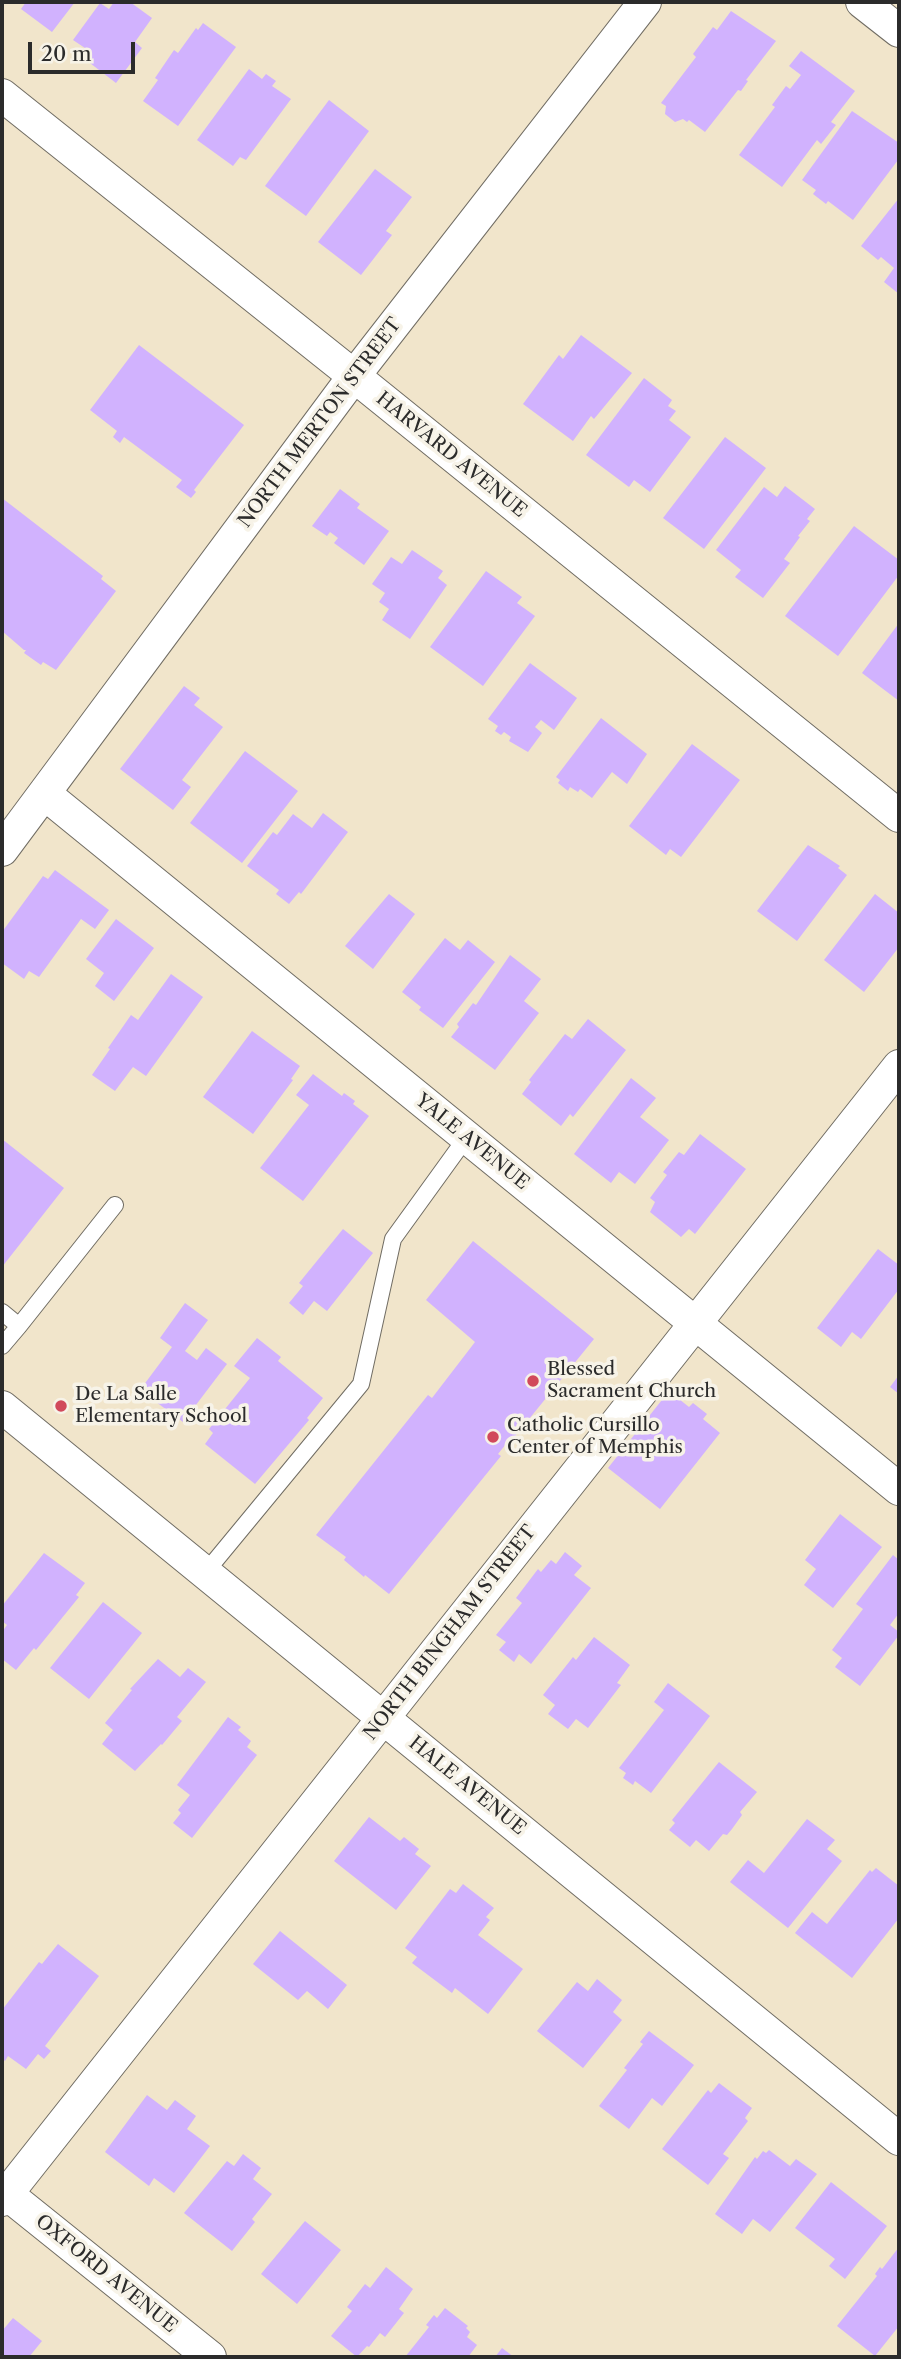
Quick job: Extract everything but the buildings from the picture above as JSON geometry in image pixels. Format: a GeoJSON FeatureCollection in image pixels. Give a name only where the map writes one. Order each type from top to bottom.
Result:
{"type":"FeatureCollection","features":[{"type":"Feature","properties":{"kind":"street","name":"NORTH MERTON STREET"},"geometry":{"type":"LineString","coordinates":[[2,850],[354,376],[645,2]]}},
{"type":"Feature","properties":{"kind":"street"},"geometry":{"type":"LineString","coordinates":[[862,2],[899,31]]}},
{"type":"Feature","properties":{"kind":"street","name":"HARVARD AVENUE"},"geometry":{"type":"LineString","coordinates":[[2,95],[899,816]]}},
{"type":"Feature","properties":{"kind":"street","name":"YALE AVENUE"},"geometry":{"type":"LineString","coordinates":[[45,794],[899,1489]]}},
{"type":"Feature","properties":{"kind":"street","name":"NORTH BINGHAM STREET"},"geometry":{"type":"LineString","coordinates":[[3,2195],[899,1066]]}},
{"type":"Feature","properties":{"kind":"street","name":"HALE AVENUE"},"geometry":{"type":"LineString","coordinates":[[2,1407],[899,2139]]}},
{"type":"Feature","properties":{"kind":"street","name":"OXFORD AVENUE"},"geometry":{"type":"LineString","coordinates":[[3,2195],[210,2357]]}},
{"type":"Feature","properties":{"kind":"lane"},"geometry":{"type":"LineString","coordinates":[[205,1573],[361,1384],[393,1239],[466,1138]]}},
{"type":"Feature","properties":{"kind":"lane"},"geometry":{"type":"LineString","coordinates":[[2,1346],[115,1205]]}},
{"type":"Feature","properties":{"kind":"lane"},"geometry":{"type":"LineString","coordinates":[[2,1311],[19,1326]]}},
{"type":"Feature","properties":{"kind":"place","name":"Blessed Sacrament Church"},"geometry":{"type":"Point","coordinates":[533,1381]}},
{"type":"Feature","properties":{"kind":"place","name":"De La Salle Elementary School"},"geometry":{"type":"Point","coordinates":[61,1406]}},
{"type":"Feature","properties":{"kind":"place","name":"Catholic Cursillo Center of Memphis"},"geometry":{"type":"Point","coordinates":[493,1437]}}]}
